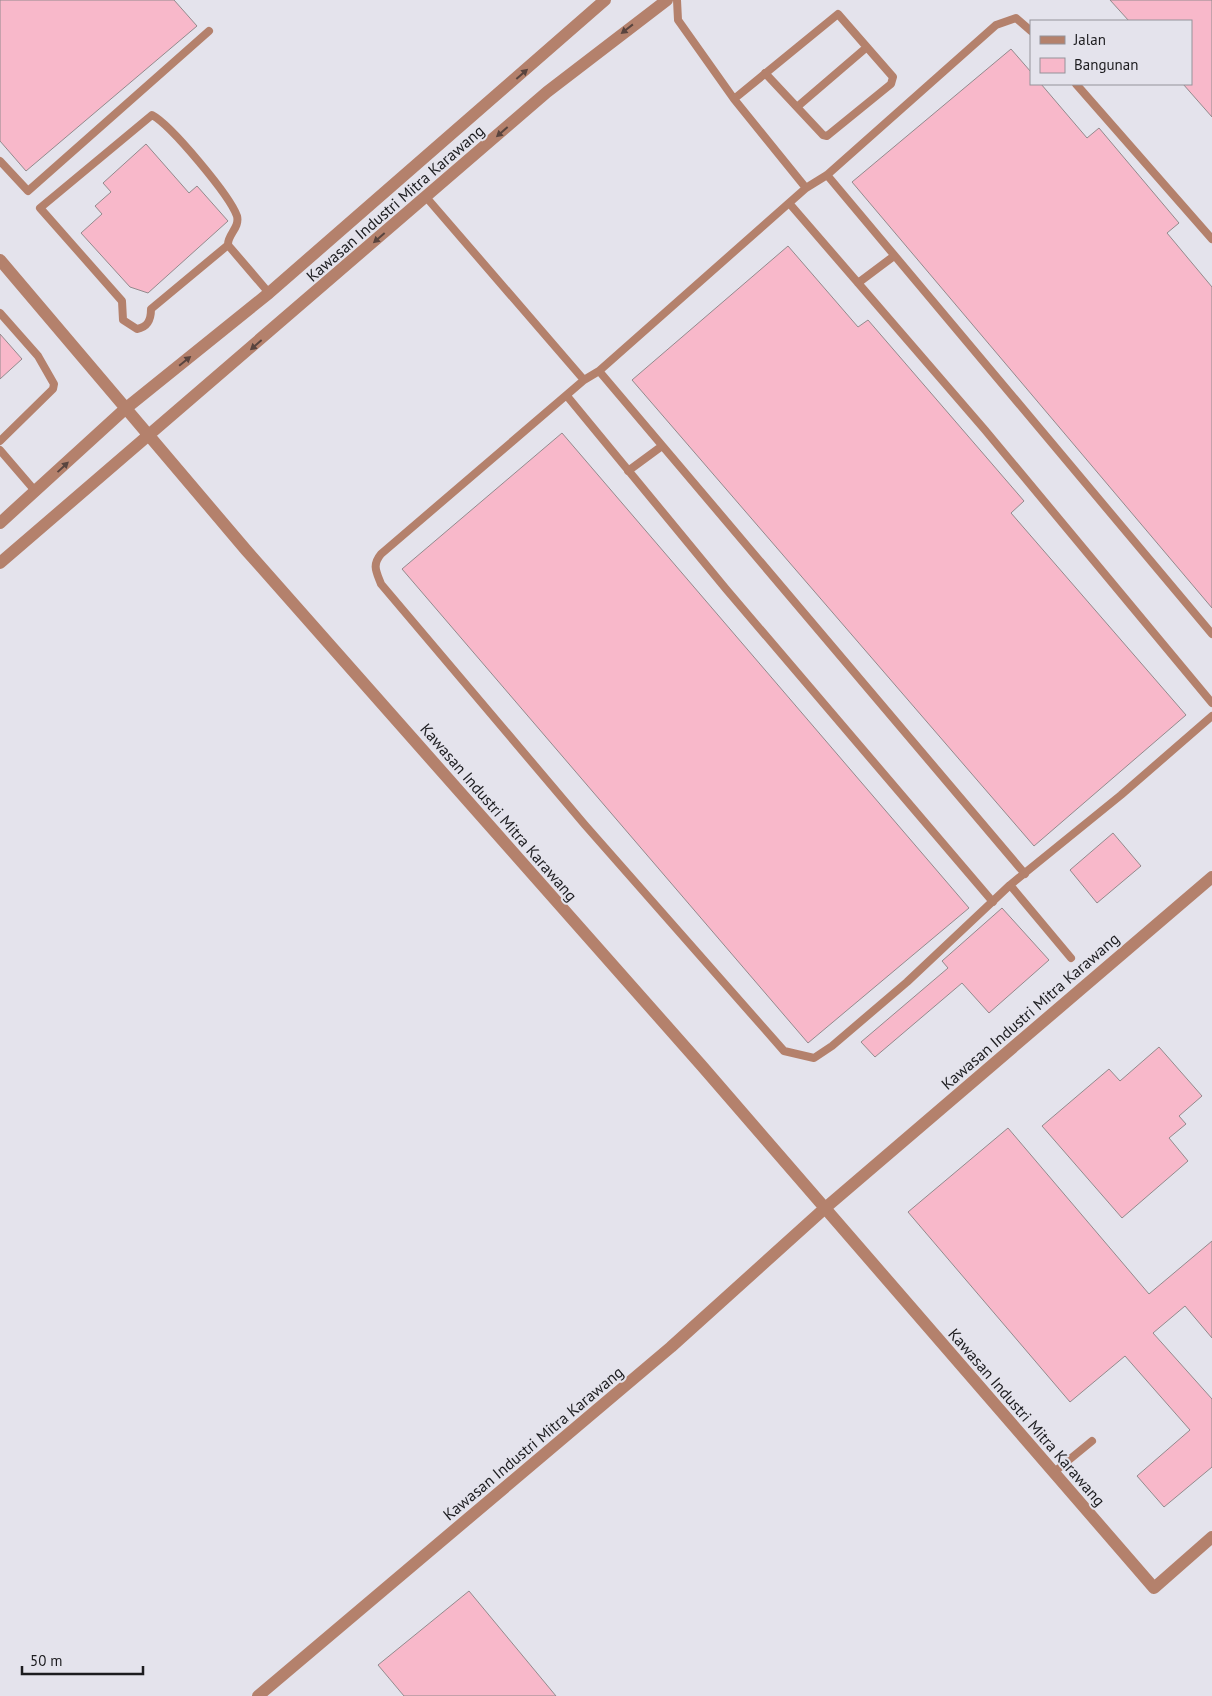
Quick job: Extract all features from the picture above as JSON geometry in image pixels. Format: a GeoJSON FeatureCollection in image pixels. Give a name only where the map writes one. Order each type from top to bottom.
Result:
{"type":"FeatureCollection","features":[{"type":"Feature","properties":{"kind":"street","name":"Kawasan Industri Mitra Karawang"},"geometry":{"type":"LineString","coordinates":[[0,523],[125,409],[270,293],[605,0]]}},
{"type":"Feature","properties":{"kind":"street","name":"Kawasan Industri Mitra Karawang"},"geometry":{"type":"LineString","coordinates":[[0,563],[149,437],[548,92],[666,0]]}},
{"type":"Feature","properties":{"kind":"street"},"geometry":{"type":"LineString","coordinates":[[0,260],[149,437]]}},
{"type":"Feature","properties":{"kind":"street","name":"Kawasan Industri Mitra Karawang"},"geometry":{"type":"LineString","coordinates":[[149,437],[1154,1588],[1212,1536]]}},
{"type":"Feature","properties":{"kind":"street","name":"Kawasan Industri Mitra Karawang"},"geometry":{"type":"LineString","coordinates":[[258,1696],[672,1347],[824,1209],[1212,877]]}},
{"type":"Feature","properties":{"kind":"lane"},"geometry":{"type":"LineString","coordinates":[[677,0],[678,20],[734,99],[806,188]]}},
{"type":"Feature","properties":{"kind":"lane"},"geometry":{"type":"LineString","coordinates":[[734,99],[765,73],[838,14],[892,74],[891,84],[828,136],[824,135],[765,73]]}},
{"type":"Feature","properties":{"kind":"lane"},"geometry":{"type":"LineString","coordinates":[[1030,30],[1016,18],[996,25],[827,175],[806,188],[599,372],[584,380],[381,554],[375,561],[375,569],[381,584],[585,825],[784,1052],[814,1058],[832,1046],[907,982],[1010,886],[1121,795],[1212,716]]}},
{"type":"Feature","properties":{"kind":"lane"},"geometry":{"type":"LineString","coordinates":[[0,161],[28,191],[209,31]]}},
{"type":"Feature","properties":{"kind":"lane"},"geometry":{"type":"LineString","coordinates":[[797,107],[867,47]]}},
{"type":"Feature","properties":{"kind":"lane"},"geometry":{"type":"LineString","coordinates":[[1077,85],[1212,239]]}},
{"type":"Feature","properties":{"kind":"lane"},"geometry":{"type":"LineString","coordinates":[[228,245],[151,309],[149,323],[144,328],[137,329],[123,320],[122,301],[40,208],[152,115],[173,130],[216,184],[237,216],[236,224],[228,239],[228,245],[270,293]]}},
{"type":"Feature","properties":{"kind":"lane"},"geometry":{"type":"LineString","coordinates":[[827,175],[1212,634]]}},
{"type":"Feature","properties":{"kind":"lane"},"geometry":{"type":"LineString","coordinates":[[426,197],[584,380]]}},
{"type":"Feature","properties":{"kind":"lane"},"geometry":{"type":"LineString","coordinates":[[789,203],[985,430],[1212,703]]}},
{"type":"Feature","properties":{"kind":"lane"},"geometry":{"type":"LineString","coordinates":[[858,283],[894,256]]}},
{"type":"Feature","properties":{"kind":"lane"},"geometry":{"type":"LineString","coordinates":[[0,313],[38,356],[54,384],[53,389],[0,440]]}},
{"type":"Feature","properties":{"kind":"lane"},"geometry":{"type":"LineString","coordinates":[[599,372],[1025,874]]}},
{"type":"Feature","properties":{"kind":"lane"},"geometry":{"type":"LineString","coordinates":[[567,396],[628,471],[993,902]]}},
{"type":"Feature","properties":{"kind":"lane"},"geometry":{"type":"LineString","coordinates":[[628,471],[662,446]]}},
{"type":"Feature","properties":{"kind":"lane"},"geometry":{"type":"LineString","coordinates":[[0,450],[36,492]]}},
{"type":"Feature","properties":{"kind":"lane"},"geometry":{"type":"LineString","coordinates":[[1010,886],[1071,958]]}},
{"type":"Feature","properties":{"kind":"lane"},"geometry":{"type":"LineString","coordinates":[[1053,1473],[1092,1441]]}},
{"type":"Feature","properties":{"kind":"building"},"geometry":{"type":"Polygon","coordinates":[[[0,0],[174,0],[197,26],[26,171],[0,141],[0,0]]]}},
{"type":"Feature","properties":{"kind":"building"},"geometry":{"type":"Polygon","coordinates":[[[1110,0],[1212,0],[1212,117],[1184,85],[1192,85],[1192,20],[1128,20],[1110,0]]]}},
{"type":"Feature","properties":{"kind":"building"},"geometry":{"type":"Polygon","coordinates":[[[1011,49],[1030,71],[1030,85],[1042,85],[1087,138],[1099,128],[1179,223],[1167,233],[1212,287],[1212,608],[852,182],[1011,49]]]}},
{"type":"Feature","properties":{"kind":"building"},"geometry":{"type":"Polygon","coordinates":[[[146,144],[189,193],[197,186],[228,221],[148,293],[130,287],[81,233],[102,214],[95,206],[111,192],[103,183],[146,144]]]}},
{"type":"Feature","properties":{"kind":"building"},"geometry":{"type":"Polygon","coordinates":[[[788,246],[858,327],[868,320],[1024,501],[1011,513],[1186,715],[1034,846],[632,380],[788,246]]]}},
{"type":"Feature","properties":{"kind":"building"},"geometry":{"type":"Polygon","coordinates":[[[0,334],[22,359],[0,379],[0,334]]]}},
{"type":"Feature","properties":{"kind":"building"},"geometry":{"type":"Polygon","coordinates":[[[562,433],[969,908],[808,1043],[402,569],[562,433]]]}},
{"type":"Feature","properties":{"kind":"building"},"geometry":{"type":"Polygon","coordinates":[[[1113,833],[1141,866],[1097,903],[1070,870],[1113,833]]]}},
{"type":"Feature","properties":{"kind":"building"},"geometry":{"type":"Polygon","coordinates":[[[1002,908],[1049,960],[989,1013],[962,983],[875,1057],[861,1042],[948,968],[942,961],[1002,908]]]}},
{"type":"Feature","properties":{"kind":"building"},"geometry":{"type":"Polygon","coordinates":[[[1159,1047],[1202,1096],[1179,1116],[1186,1124],[1169,1138],[1188,1161],[1122,1218],[1042,1126],[1109,1069],[1120,1081],[1159,1047]]]}},
{"type":"Feature","properties":{"kind":"building"},"geometry":{"type":"Polygon","coordinates":[[[1008,1128],[1149,1294],[1212,1241],[1212,1338],[1185,1306],[1153,1333],[1212,1399],[1212,1467],[1164,1507],[1137,1476],[1190,1430],[1125,1356],[1070,1402],[908,1212],[1008,1128]]]}},
{"type":"Feature","properties":{"kind":"building"},"geometry":{"type":"Polygon","coordinates":[[[469,1591],[556,1696],[404,1696],[378,1665],[469,1591]]]}}]}
